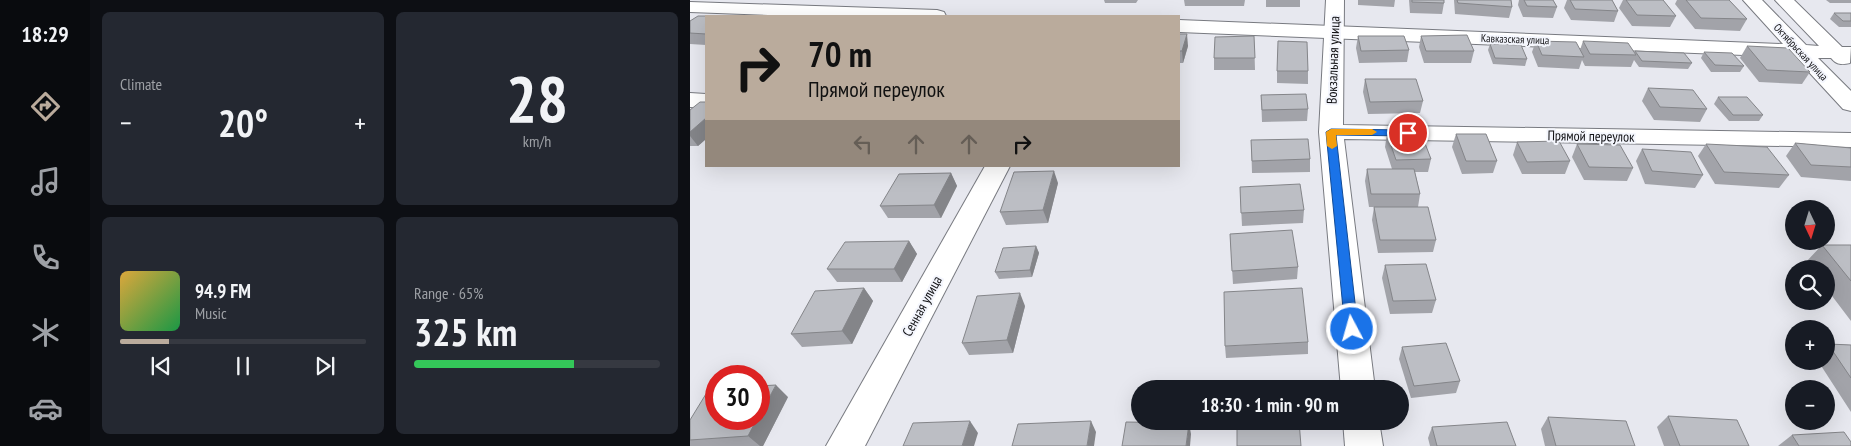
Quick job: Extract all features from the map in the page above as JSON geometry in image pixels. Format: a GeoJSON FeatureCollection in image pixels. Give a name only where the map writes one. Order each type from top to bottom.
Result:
{"type":"FeatureCollection","features":[{"type":"Feature","properties":{"kind":"main road","name":"Вокзальная улица"},"geometry":{"type":"LineString","coordinates":[[1335,0],[1332,31],[1331,132],[1357,380]]}},
{"type":"Feature","properties":{"kind":"main road","name":"Октябрьская улица"},"geometry":{"type":"LineString","coordinates":[[1752,0],[1851,104]]}},
{"type":"Feature","properties":{"kind":"main road","name":"Октябрьская улица"},"geometry":{"type":"LineString","coordinates":[[1784,0],[1843,52],[1851,67]]}},
{"type":"Feature","properties":{"kind":"main road"},"geometry":{"type":"LineString","coordinates":[[690,7],[910,15]]}},
{"type":"Feature","properties":{"kind":"main road","name":"Кавказская улица"},"geometry":{"type":"LineString","coordinates":[[1180,26],[1843,52]]}},
{"type":"Feature","properties":{"kind":"main road"},"geometry":{"type":"LineString","coordinates":[[690,100],[705,101]]}},
{"type":"Feature","properties":{"kind":"main road","name":"Прямой переулок"},"geometry":{"type":"LineString","coordinates":[[1331,132],[1851,140]]}},
{"type":"Feature","properties":{"kind":"main road","name":"Сенная улица"},"geometry":{"type":"LineString","coordinates":[[846,446],[997,167]]}},
{"type":"Feature","properties":{"kind":"main road"},"geometry":{"type":"LineString","coordinates":[[1362,430],[1364,446]]}},
{"type":"Feature","properties":{"kind":"building"},"geometry":{"type":"Polygon","coordinates":[[[1412,0],[1444,0],[1444,3],[1412,2],[1412,0]]]}},
{"type":"Feature","properties":{"kind":"building"},"geometry":{"type":"Polygon","coordinates":[[[1457,0],[1511,0],[1512,7],[1458,3],[1457,0]]]}},
{"type":"Feature","properties":{"kind":"building"},"geometry":{"type":"Polygon","coordinates":[[[1524,0],[1553,0],[1557,7],[1527,6],[1524,0]]]}},
{"type":"Feature","properties":{"kind":"building"},"geometry":{"type":"Polygon","coordinates":[[[1570,0],[1612,0],[1618,11],[1575,9],[1570,0]]]}},
{"type":"Feature","properties":{"kind":"building"},"geometry":{"type":"Polygon","coordinates":[[[1626,0],[1663,0],[1676,16],[1637,15],[1626,0]]]}},
{"type":"Feature","properties":{"kind":"building"},"geometry":{"type":"Polygon","coordinates":[[[1686,0],[1729,0],[1747,19],[1701,18],[1686,0]]]}},
{"type":"Feature","properties":{"kind":"building"},"geometry":{"type":"Polygon","coordinates":[[[1834,13],[1851,13],[1851,21],[1843,21],[1834,13]]]}},
{"type":"Feature","properties":{"kind":"building"},"geometry":{"type":"Polygon","coordinates":[[[698,16],[705,16],[705,34],[690,33],[690,21],[698,16]]]}},
{"type":"Feature","properties":{"kind":"building"},"geometry":{"type":"Polygon","coordinates":[[[1180,34],[1187,34],[1182,51],[1180,51],[1180,34]]]}},
{"type":"Feature","properties":{"kind":"building"},"geometry":{"type":"Polygon","coordinates":[[[1467,35],[1474,51],[1426,51],[1421,36],[1467,35]]]}},
{"type":"Feature","properties":{"kind":"building"},"geometry":{"type":"Polygon","coordinates":[[[1254,36],[1255,58],[1214,58],[1215,37],[1254,36]]]}},
{"type":"Feature","properties":{"kind":"building"},"geometry":{"type":"Polygon","coordinates":[[[1358,36],[1404,36],[1409,50],[1361,51],[1358,36]]]}},
{"type":"Feature","properties":{"kind":"building"},"geometry":{"type":"Polygon","coordinates":[[[1278,41],[1307,42],[1308,71],[1277,71],[1278,41]]]}},
{"type":"Feature","properties":{"kind":"building"},"geometry":{"type":"Polygon","coordinates":[[[1536,41],[1576,42],[1584,57],[1542,55],[1536,41]]]}},
{"type":"Feature","properties":{"kind":"building"},"geometry":{"type":"Polygon","coordinates":[[[1583,41],[1628,43],[1636,55],[1590,54],[1583,41]]]}},
{"type":"Feature","properties":{"kind":"building"},"geometry":{"type":"Polygon","coordinates":[[[1490,44],[1521,45],[1527,59],[1495,58],[1490,44]]]}},
{"type":"Feature","properties":{"kind":"building"},"geometry":{"type":"Polygon","coordinates":[[[1747,46],[1788,48],[1810,72],[1767,70],[1747,46]]]}},
{"type":"Feature","properties":{"kind":"building"},"geometry":{"type":"Polygon","coordinates":[[[1635,51],[1684,53],[1692,63],[1642,61],[1635,51]]]}},
{"type":"Feature","properties":{"kind":"building"},"geometry":{"type":"Polygon","coordinates":[[[1704,52],[1732,53],[1744,66],[1715,65],[1704,52]]]}},
{"type":"Feature","properties":{"kind":"building"},"geometry":{"type":"Polygon","coordinates":[[[1365,79],[1416,79],[1423,101],[1370,102],[1365,79]]]}},
{"type":"Feature","properties":{"kind":"building"},"geometry":{"type":"Polygon","coordinates":[[[1648,88],[1693,90],[1707,109],[1660,107],[1648,88]]]}},
{"type":"Feature","properties":{"kind":"building"},"geometry":{"type":"Polygon","coordinates":[[[1306,94],[1308,109],[1262,110],[1261,95],[1306,94]]]}},
{"type":"Feature","properties":{"kind":"building"},"geometry":{"type":"Polygon","coordinates":[[[1718,97],[1747,97],[1763,115],[1733,115],[1718,97]]]}},
{"type":"Feature","properties":{"kind":"building"},"geometry":{"type":"Polygon","coordinates":[[[700,102],[705,102],[705,119],[690,132],[690,110],[700,102]]]}},
{"type":"Feature","properties":{"kind":"building"},"geometry":{"type":"Polygon","coordinates":[[[1421,133],[1431,159],[1396,160],[1387,134],[1421,133]]]}},
{"type":"Feature","properties":{"kind":"building"},"geometry":{"type":"Polygon","coordinates":[[[1456,134],[1486,134],[1497,161],[1466,161],[1456,134]]]}},
{"type":"Feature","properties":{"kind":"building"},"geometry":{"type":"Polygon","coordinates":[[[1308,139],[1310,159],[1252,161],[1251,140],[1308,139]]]}},
{"type":"Feature","properties":{"kind":"building"},"geometry":{"type":"Polygon","coordinates":[[[1559,141],[1570,161],[1527,162],[1517,142],[1559,141]]]}},
{"type":"Feature","properties":{"kind":"building"},"geometry":{"type":"Polygon","coordinates":[[[1795,143],[1851,148],[1851,167],[1811,165],[1795,143]]]}},
{"type":"Feature","properties":{"kind":"building"},"geometry":{"type":"Polygon","coordinates":[[[1577,144],[1620,145],[1633,168],[1589,167],[1577,144]]]}},
{"type":"Feature","properties":{"kind":"building"},"geometry":{"type":"Polygon","coordinates":[[[1706,144],[1767,147],[1789,175],[1724,172],[1706,144]]]}},
{"type":"Feature","properties":{"kind":"building"},"geometry":{"type":"Polygon","coordinates":[[[1642,149],[1691,152],[1703,175],[1652,171],[1642,149]]]}},
{"type":"Feature","properties":{"kind":"building"},"geometry":{"type":"Polygon","coordinates":[[[1367,169],[1414,169],[1420,194],[1371,194],[1367,169]]]}},
{"type":"Feature","properties":{"kind":"building"},"geometry":{"type":"Polygon","coordinates":[[[1054,171],[1043,210],[1000,212],[1014,172],[1054,171]]]}},
{"type":"Feature","properties":{"kind":"building"},"geometry":{"type":"Polygon","coordinates":[[[951,173],[934,205],[880,206],[899,174],[951,173]]]}},
{"type":"Feature","properties":{"kind":"building"},"geometry":{"type":"Polygon","coordinates":[[[1300,184],[1304,210],[1241,213],[1240,187],[1300,184]]]}},
{"type":"Feature","properties":{"kind":"building"},"geometry":{"type":"Polygon","coordinates":[[[1374,207],[1428,207],[1436,240],[1380,240],[1374,207]]]}},
{"type":"Feature","properties":{"kind":"building"},"geometry":{"type":"Polygon","coordinates":[[[1292,230],[1298,267],[1232,271],[1230,234],[1292,230]]]}},
{"type":"Feature","properties":{"kind":"building"},"geometry":{"type":"Polygon","coordinates":[[[909,241],[894,269],[827,269],[845,242],[909,241]]]}},
{"type":"Feature","properties":{"kind":"building"},"geometry":{"type":"Polygon","coordinates":[[[1835,245],[1851,245],[1851,281],[1835,260],[1826,250],[1835,250],[1835,245]]]}},
{"type":"Feature","properties":{"kind":"building"},"geometry":{"type":"Polygon","coordinates":[[[1036,246],[1030,270],[995,272],[1003,248],[1036,246]]]}},
{"type":"Feature","properties":{"kind":"building"},"geometry":{"type":"Polygon","coordinates":[[[1426,264],[1436,300],[1393,301],[1385,265],[1426,264]]]}},
{"type":"Feature","properties":{"kind":"building"},"geometry":{"type":"Polygon","coordinates":[[[864,288],[842,331],[791,334],[815,291],[864,288]]]}},
{"type":"Feature","properties":{"kind":"building"},"geometry":{"type":"Polygon","coordinates":[[[1302,288],[1308,342],[1225,346],[1224,292],[1302,288]]]}},
{"type":"Feature","properties":{"kind":"building"},"geometry":{"type":"Polygon","coordinates":[[[1020,293],[1007,340],[962,343],[977,296],[1020,293]]]}},
{"type":"Feature","properties":{"kind":"building"},"geometry":{"type":"Polygon","coordinates":[[[1446,343],[1460,381],[1414,386],[1402,347],[1446,343]]]}},
{"type":"Feature","properties":{"kind":"building"},"geometry":{"type":"Polygon","coordinates":[[[1835,344],[1851,345],[1851,378],[1835,354],[1835,344]]]}},
{"type":"Feature","properties":{"kind":"building"},"geometry":{"type":"Polygon","coordinates":[[[770,385],[776,385],[770,396],[770,385]]]}},
{"type":"Feature","properties":{"kind":"building"},"geometry":{"type":"Polygon","coordinates":[[[705,396],[705,430],[751,430],[748,436],[690,440],[690,420],[705,396]]]}},
{"type":"Feature","properties":{"kind":"building"},"geometry":{"type":"Polygon","coordinates":[[[1668,416],[1737,420],[1749,446],[1680,446],[1668,416]]]}},
{"type":"Feature","properties":{"kind":"building"},"geometry":{"type":"Polygon","coordinates":[[[1548,417],[1626,421],[1635,446],[1556,446],[1548,417]]]}},
{"type":"Feature","properties":{"kind":"building"},"geometry":{"type":"Polygon","coordinates":[[[970,421],[962,446],[903,446],[913,423],[970,421]]]}},
{"type":"Feature","properties":{"kind":"building"},"geometry":{"type":"Polygon","coordinates":[[[1091,421],[1087,446],[1012,446],[1018,424],[1091,421]]]}},
{"type":"Feature","properties":{"kind":"building"},"geometry":{"type":"Polygon","coordinates":[[[1126,422],[1131,422],[1131,430],[1188,430],[1186,446],[1122,446],[1126,422]]]}},
{"type":"Feature","properties":{"kind":"building"},"geometry":{"type":"Polygon","coordinates":[[[1507,422],[1516,446],[1437,446],[1432,427],[1507,422]]]}},
{"type":"Feature","properties":{"kind":"building"},"geometry":{"type":"Polygon","coordinates":[[[1237,430],[1300,430],[1301,446],[1237,446],[1237,430]]]}},
{"type":"Feature","properties":{"kind":"building"},"geometry":{"type":"Polygon","coordinates":[[[1844,432],[1851,442],[1851,446],[1799,446],[1792,435],[1844,432]]]}},
{"type":"Feature","properties":{"kind":"slow traffic"},"geometry":{"type":"LineString","coordinates":[[1332,146],[1331,132],[1372,132]]}},
{"type":"Feature","properties":{"kind":"route"},"geometry":{"type":"LineString","coordinates":[[1352,329],[1331,132],[1408,133]]}}]}
